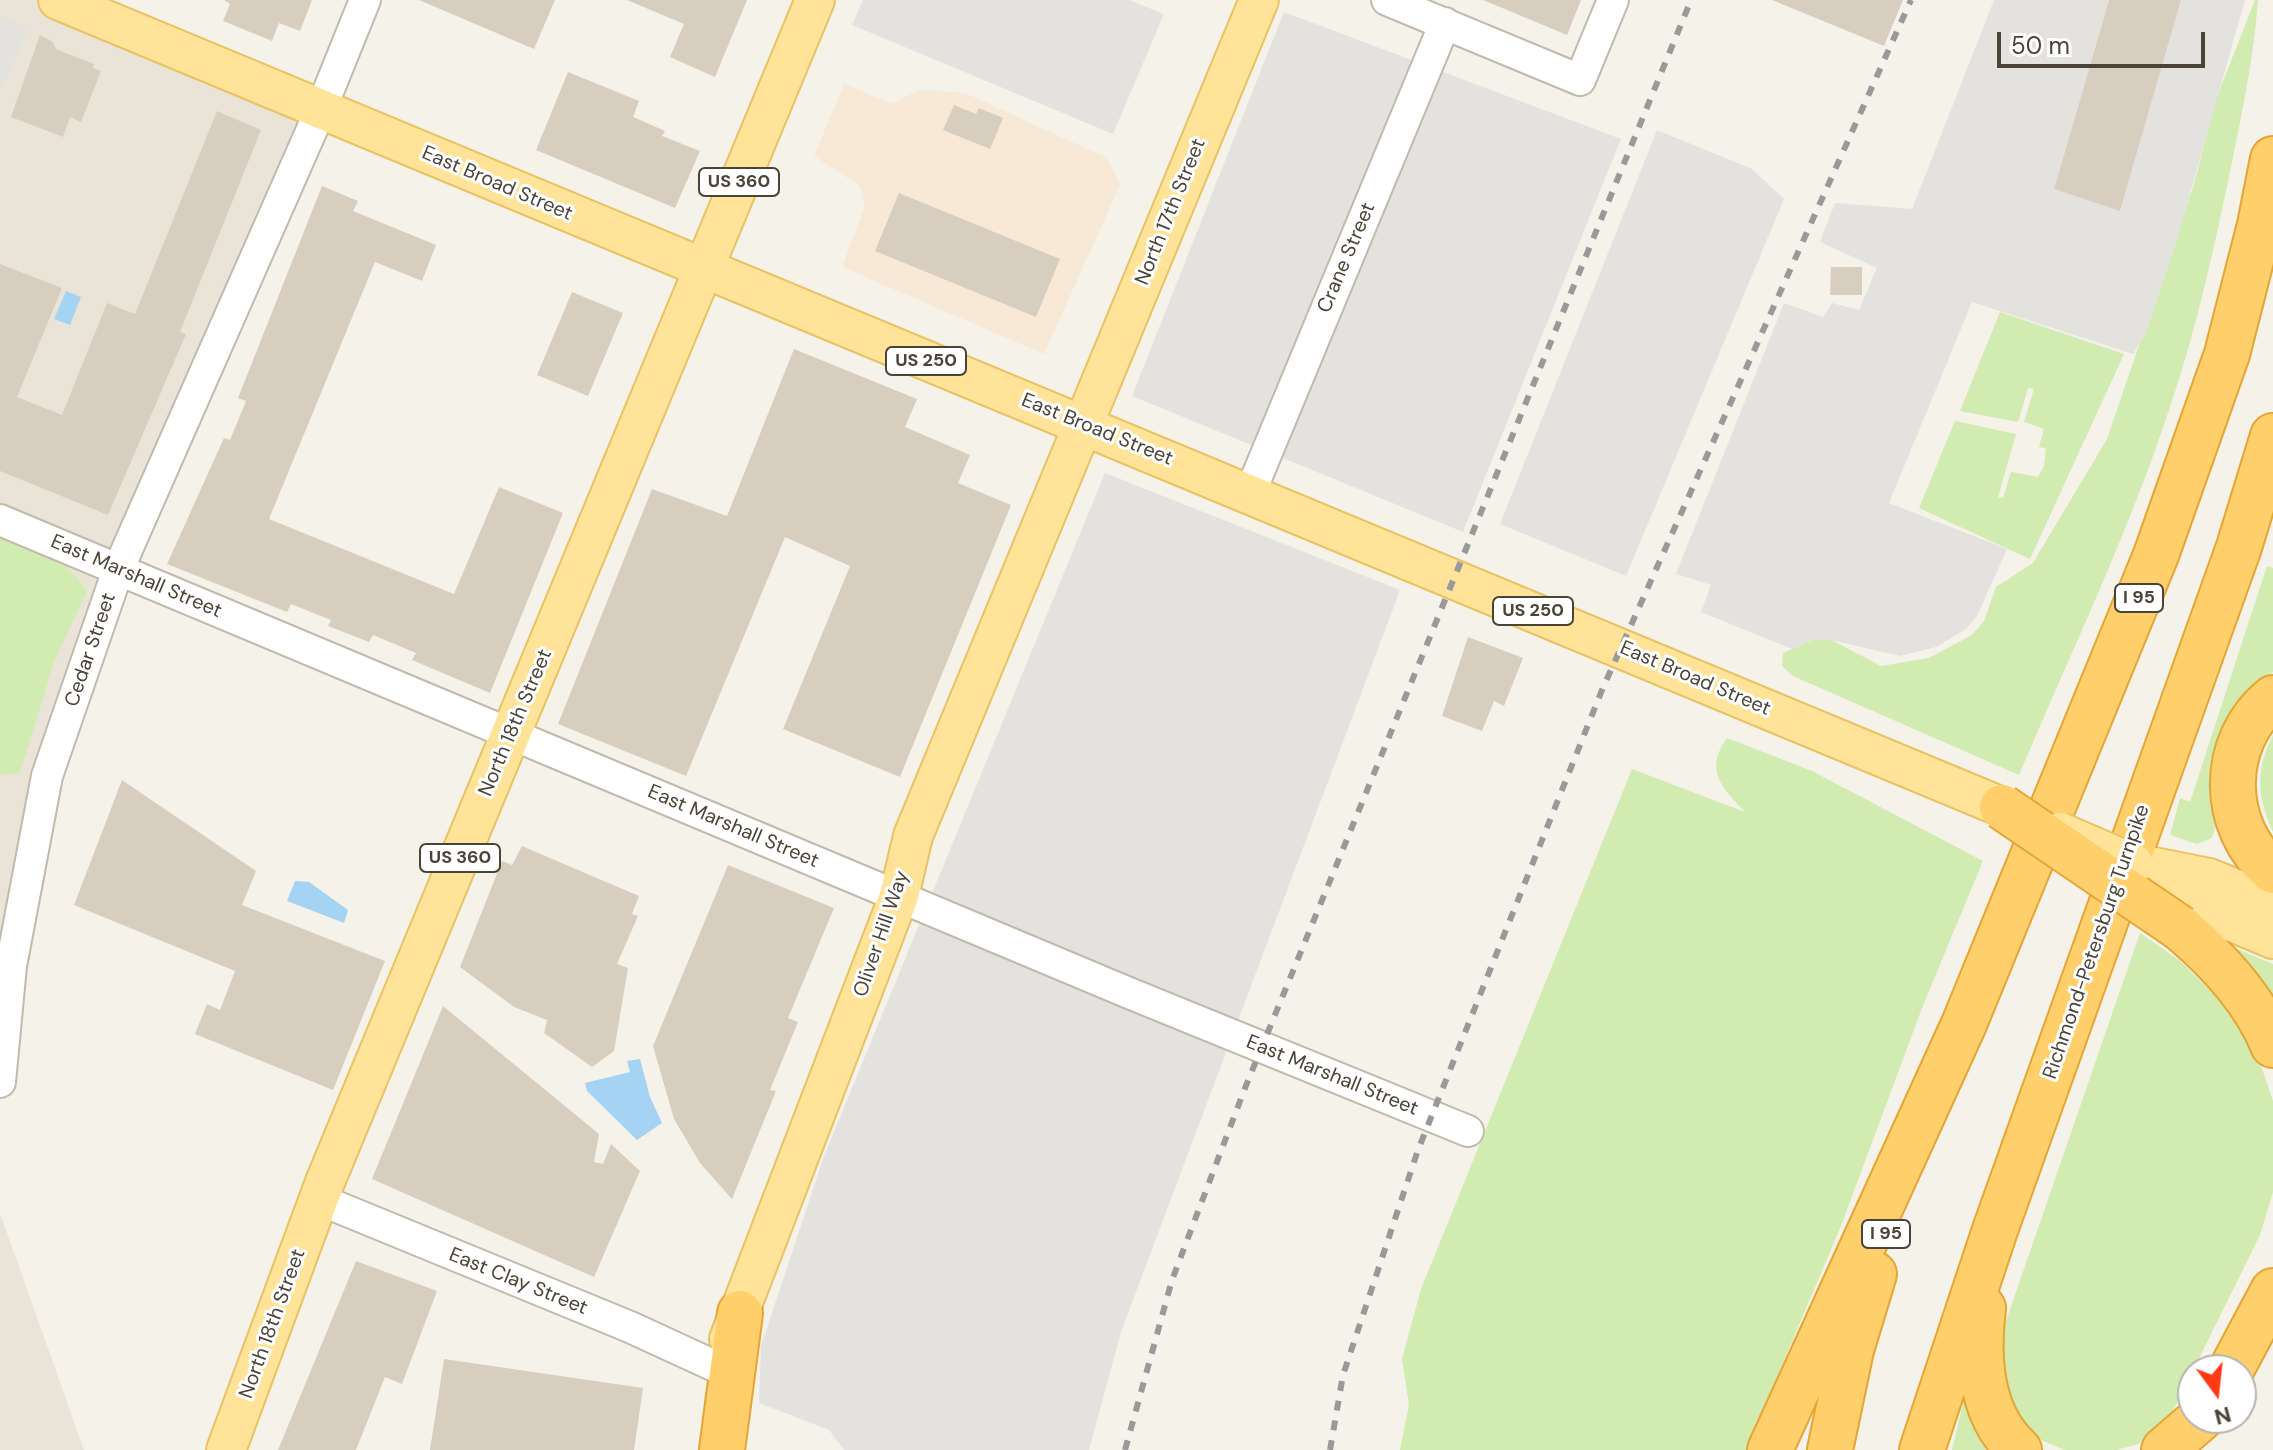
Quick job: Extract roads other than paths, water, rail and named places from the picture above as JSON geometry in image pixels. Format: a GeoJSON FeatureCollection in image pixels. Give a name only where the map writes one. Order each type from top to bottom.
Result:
{"type":"FeatureCollection","features":[{"type":"Feature","properties":{"kind":"highway","name":"I 95"},"geometry":{"type":"LineString","coordinates":[[1830,1450],[1851,1350],[1888,1229],[1964,1024],[2101,695],[2197,442],[2244,296],[2273,159]]}},
{"type":"Feature","properties":{"kind":"highway","name":"Richmond-Petersburg Turnpike"},"geometry":{"type":"LineString","coordinates":[[1922,1450],[1995,1230],[2239,547],[2273,436]]}},
{"type":"Feature","properties":{"kind":"highway"},"geometry":{"type":"LineString","coordinates":[[2239,547],[2273,483]]}},
{"type":"Feature","properties":{"kind":"highway"},"geometry":{"type":"LineString","coordinates":[[2273,698],[2250,724],[2240,746],[2233,800],[2241,833],[2259,860],[2273,871]]}},
{"type":"Feature","properties":{"kind":"highway"},"geometry":{"type":"LineString","coordinates":[[1992,803],[2195,904],[2234,981],[2255,1009],[2273,1045]]}},
{"type":"Feature","properties":{"kind":"highway"},"geometry":{"type":"LineString","coordinates":[[1770,1450],[1964,1024]]}},
{"type":"Feature","properties":{"kind":"highway"},"geometry":{"type":"LineString","coordinates":[[1995,1230],[1981,1322],[1982,1377],[1995,1420],[2019,1450]]}},
{"type":"Feature","properties":{"kind":"highway"},"geometry":{"type":"LineString","coordinates":[[2240,1354],[2273,1291]]}},
{"type":"Feature","properties":{"kind":"highway"},"geometry":{"type":"LineString","coordinates":[[722,1450],[740,1313]]}},
{"type":"Feature","properties":{"kind":"highway"},"geometry":{"type":"LineString","coordinates":[[2164,1450],[2184,1434]]}},
{"type":"Feature","properties":{"kind":"main road","name":"East Broad Street"},"geometry":{"type":"LineString","coordinates":[[58,0],[1992,803],[2134,864],[2195,904],[2273,939]]}},
{"type":"Feature","properties":{"kind":"main road","name":"North 18th Street"},"geometry":{"type":"LineString","coordinates":[[226,1450],[318,1199],[815,0]]}},
{"type":"Feature","properties":{"kind":"main road","name":"North 17th Street"},"geometry":{"type":"LineString","coordinates":[[1083,425],[1259,0]]}},
{"type":"Feature","properties":{"kind":"main road","name":"Oliver Hill Way"},"geometry":{"type":"LineString","coordinates":[[701,1450],[717,1367],[899,896],[913,836],[1083,425]]}},
{"type":"Feature","properties":{"kind":"main road","name":"East Broad Street"},"geometry":{"type":"LineString","coordinates":[[2195,904],[2273,904]]}},
{"type":"Feature","properties":{"kind":"street","name":"Cedar Street"},"geometry":{"type":"LineString","coordinates":[[0,1082],[11,966],[47,776],[118,570],[321,109],[365,0]]}},
{"type":"Feature","properties":{"kind":"street"},"geometry":{"type":"LineString","coordinates":[[1387,0],[1580,80],[1613,0]]}},
{"type":"Feature","properties":{"kind":"street","name":"Crane Street"},"geometry":{"type":"LineString","coordinates":[[1250,493],[1445,23]]}},
{"type":"Feature","properties":{"kind":"street","name":"East Marshall Street"},"geometry":{"type":"LineString","coordinates":[[0,520],[1468,1131]]}},
{"type":"Feature","properties":{"kind":"street","name":"East Clay Street"},"geometry":{"type":"LineString","coordinates":[[318,1199],[630,1327],[717,1367]]}},
{"type":"Feature","properties":{"kind":"water"},"geometry":{"type":"Polygon","coordinates":[[[66,291],[81,297],[70,325],[54,319],[66,291]]]}},
{"type":"Feature","properties":{"kind":"water"},"geometry":{"type":"Polygon","coordinates":[[[295,881],[309,882],[348,910],[344,923],[287,901],[295,881]]]}},
{"type":"Feature","properties":{"kind":"water"},"geometry":{"type":"Polygon","coordinates":[[[640,1059],[650,1097],[662,1123],[637,1140],[587,1091],[585,1083],[630,1072],[627,1061],[640,1059]]]}},
{"type":"Feature","properties":{"kind":"railway"},"geometry":{"type":"LineString","coordinates":[[1125,1450],[1172,1280],[1245,1088],[1691,0]]}},
{"type":"Feature","properties":{"kind":"railway"},"geometry":{"type":"LineString","coordinates":[[1330,1450],[1343,1375],[1418,1150],[1602,690],[1911,0]]}}]}
